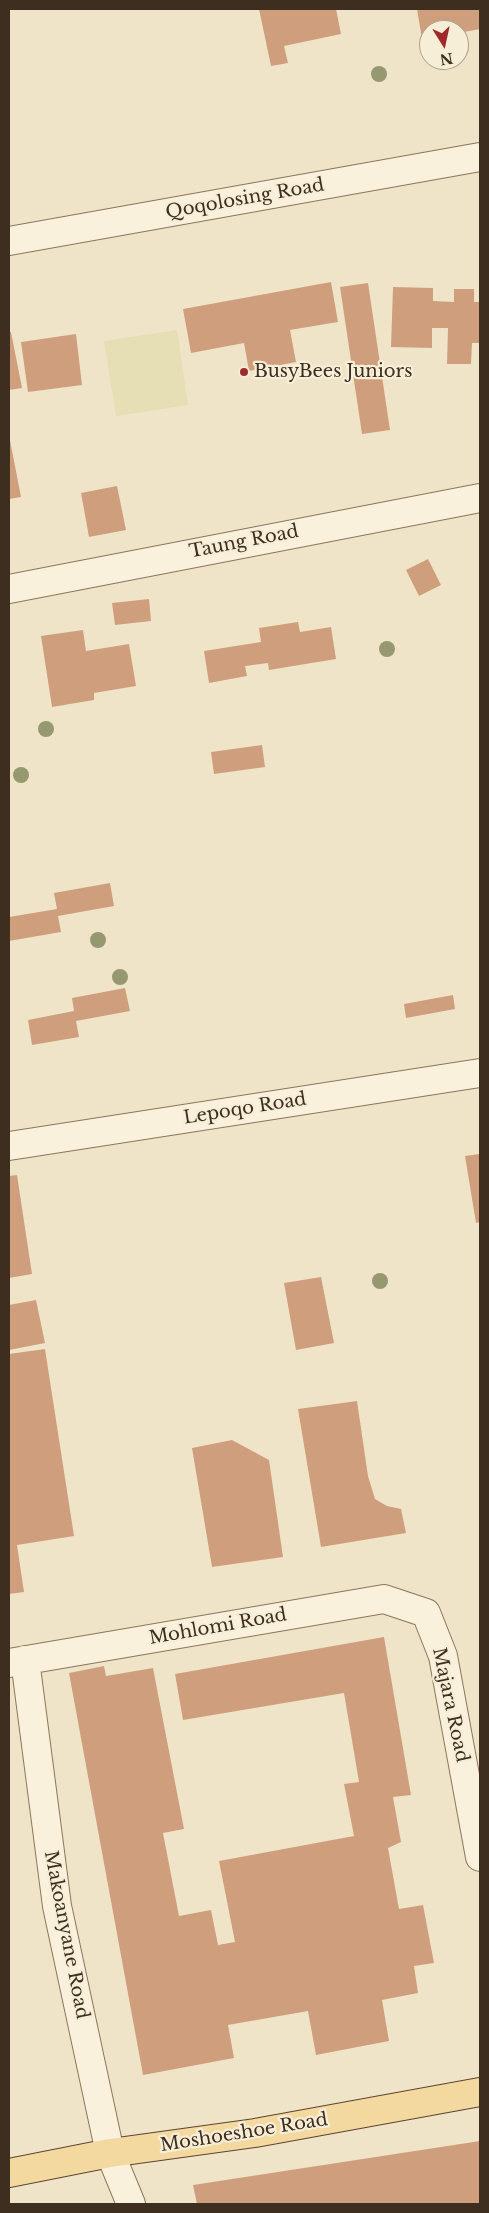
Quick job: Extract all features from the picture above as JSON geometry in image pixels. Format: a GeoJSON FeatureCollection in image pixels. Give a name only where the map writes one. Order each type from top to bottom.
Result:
{"type":"FeatureCollection","features":[{"type":"Feature","properties":{"kind":"main road","name":"Moshoeshoe Road"},"geometry":{"type":"LineString","coordinates":[[9,2173],[110,2154],[255,2133],[480,2092]]}},
{"type":"Feature","properties":{"kind":"street","name":"Qoqolosing Road"},"geometry":{"type":"LineString","coordinates":[[9,241],[480,157]]}},
{"type":"Feature","properties":{"kind":"street","name":"Taung Road"},"geometry":{"type":"LineString","coordinates":[[9,588],[480,498]]}},
{"type":"Feature","properties":{"kind":"street","name":"Lepoqo Road"},"geometry":{"type":"LineString","coordinates":[[9,1146],[480,1073]]}},
{"type":"Feature","properties":{"kind":"street","name":"Mohlomi Road"},"geometry":{"type":"LineString","coordinates":[[17,1661],[384,1599],[426,1613]]}},
{"type":"Feature","properties":{"kind":"street","name":"Majara Road"},"geometry":{"type":"LineString","coordinates":[[426,1613],[443,1656],[480,1857]]}},
{"type":"Feature","properties":{"kind":"street","name":"Makoanyane Road"},"geometry":{"type":"LineString","coordinates":[[17,1661],[57,1906],[110,2154],[131,2204]]}},
{"type":"Feature","properties":{"kind":"shaded area"},"geometry":{"type":"Polygon","coordinates":[[[177,330],[188,405],[116,416],[104,341],[177,330]]]}},
{"type":"Feature","properties":{"kind":"building"},"geometry":{"type":"Polygon","coordinates":[[[259,9],[336,9],[341,34],[284,46],[288,63],[271,66],[259,9]]]}},
{"type":"Feature","properties":{"kind":"building"},"geometry":{"type":"Polygon","coordinates":[[[417,9],[480,9],[480,29],[469,31],[469,20],[419,21],[417,9]]]}},
{"type":"Feature","properties":{"kind":"building"},"geometry":{"type":"Polygon","coordinates":[[[331,282],[338,322],[290,330],[296,362],[249,371],[244,343],[191,353],[183,309],[331,282]]]}},
{"type":"Feature","properties":{"kind":"building"},"geometry":{"type":"Polygon","coordinates":[[[368,283],[390,430],[362,434],[340,287],[368,283]]]}},
{"type":"Feature","properties":{"kind":"building"},"geometry":{"type":"Polygon","coordinates":[[[393,287],[433,288],[433,301],[454,302],[454,289],[474,289],[474,302],[480,302],[480,343],[472,343],[471,364],[447,364],[448,328],[432,328],[432,348],[391,347],[393,287]]]}},
{"type":"Feature","properties":{"kind":"building"},"geometry":{"type":"Polygon","coordinates":[[[9,332],[11,332],[22,388],[9,390],[9,332]]]}},
{"type":"Feature","properties":{"kind":"building"},"geometry":{"type":"Polygon","coordinates":[[[76,334],[82,385],[28,392],[21,342],[76,334]]]}},
{"type":"Feature","properties":{"kind":"building"},"geometry":{"type":"Polygon","coordinates":[[[9,435],[21,497],[9,499],[9,435]]]}},
{"type":"Feature","properties":{"kind":"building"},"geometry":{"type":"Polygon","coordinates":[[[117,486],[126,530],[89,537],[81,493],[117,486]]]}},
{"type":"Feature","properties":{"kind":"building"},"geometry":{"type":"Polygon","coordinates":[[[428,559],[441,585],[419,596],[406,570],[428,559]]]}},
{"type":"Feature","properties":{"kind":"building"},"geometry":{"type":"Polygon","coordinates":[[[149,599],[151,621],[115,625],[112,603],[149,599]]]}},
{"type":"Feature","properties":{"kind":"building"},"geometry":{"type":"Polygon","coordinates":[[[298,622],[300,632],[331,627],[336,659],[269,670],[268,663],[245,666],[247,676],[209,683],[204,651],[261,642],[259,628],[298,622]]]}},
{"type":"Feature","properties":{"kind":"building"},"geometry":{"type":"Polygon","coordinates":[[[83,630],[86,651],[129,644],[136,686],[94,693],[94,700],[52,707],[41,636],[83,630]]]}},
{"type":"Feature","properties":{"kind":"building"},"geometry":{"type":"Polygon","coordinates":[[[262,745],[265,767],[214,774],[211,752],[262,745]]]}},
{"type":"Feature","properties":{"kind":"building"},"geometry":{"type":"Polygon","coordinates":[[[110,883],[114,906],[58,916],[61,932],[9,941],[9,917],[57,909],[54,893],[110,883]]]}},
{"type":"Feature","properties":{"kind":"building"},"geometry":{"type":"Polygon","coordinates":[[[125,988],[130,1011],[76,1021],[79,1037],[32,1045],[28,1020],[74,1011],[72,998],[125,988]]]}},
{"type":"Feature","properties":{"kind":"building"},"geometry":{"type":"Polygon","coordinates":[[[453,995],[455,1009],[406,1018],[404,1004],[453,995]]]}},
{"type":"Feature","properties":{"kind":"building"},"geometry":{"type":"Polygon","coordinates":[[[480,1154],[480,1222],[476,1223],[465,1156],[480,1154]]]}},
{"type":"Feature","properties":{"kind":"building"},"geometry":{"type":"Polygon","coordinates":[[[17,1175],[32,1274],[9,1278],[9,1176],[17,1175]]]}},
{"type":"Feature","properties":{"kind":"building"},"geometry":{"type":"Polygon","coordinates":[[[321,1277],[334,1343],[296,1350],[284,1283],[321,1277]]]}},
{"type":"Feature","properties":{"kind":"building"},"geometry":{"type":"Polygon","coordinates":[[[36,1300],[45,1343],[9,1350],[9,1305],[36,1300]]]}},
{"type":"Feature","properties":{"kind":"building"},"geometry":{"type":"Polygon","coordinates":[[[45,1349],[74,1536],[17,1545],[24,1592],[9,1594],[9,1354],[45,1349]]]}},
{"type":"Feature","properties":{"kind":"building"},"geometry":{"type":"Polygon","coordinates":[[[357,1401],[368,1476],[375,1499],[387,1506],[401,1509],[406,1533],[321,1547],[298,1409],[357,1401]]]}},
{"type":"Feature","properties":{"kind":"building"},"geometry":{"type":"Polygon","coordinates":[[[232,1440],[269,1460],[283,1557],[212,1567],[192,1448],[232,1440]]]}},
{"type":"Feature","properties":{"kind":"building"},"geometry":{"type":"Polygon","coordinates":[[[384,1637],[411,1795],[393,1797],[401,1842],[388,1848],[399,1909],[423,1905],[434,1963],[414,1966],[418,1993],[382,2000],[389,2041],[316,2055],[308,2011],[228,2025],[234,2058],[143,2075],[69,1673],[104,1666],[106,1676],[153,1668],[184,1829],[163,1833],[179,1916],[211,1910],[218,1945],[235,1942],[219,1861],[354,1836],[344,1784],[359,1782],[344,1693],[183,1720],[175,1674],[384,1637]]]}},
{"type":"Feature","properties":{"kind":"building"},"geometry":{"type":"Polygon","coordinates":[[[480,2141],[480,2204],[197,2204],[193,2185],[480,2141]]]}},
{"type":"Feature","properties":{"kind":"place","name":"BusyBees Juniors"},"geometry":{"type":"Point","coordinates":[244,372]}}]}
